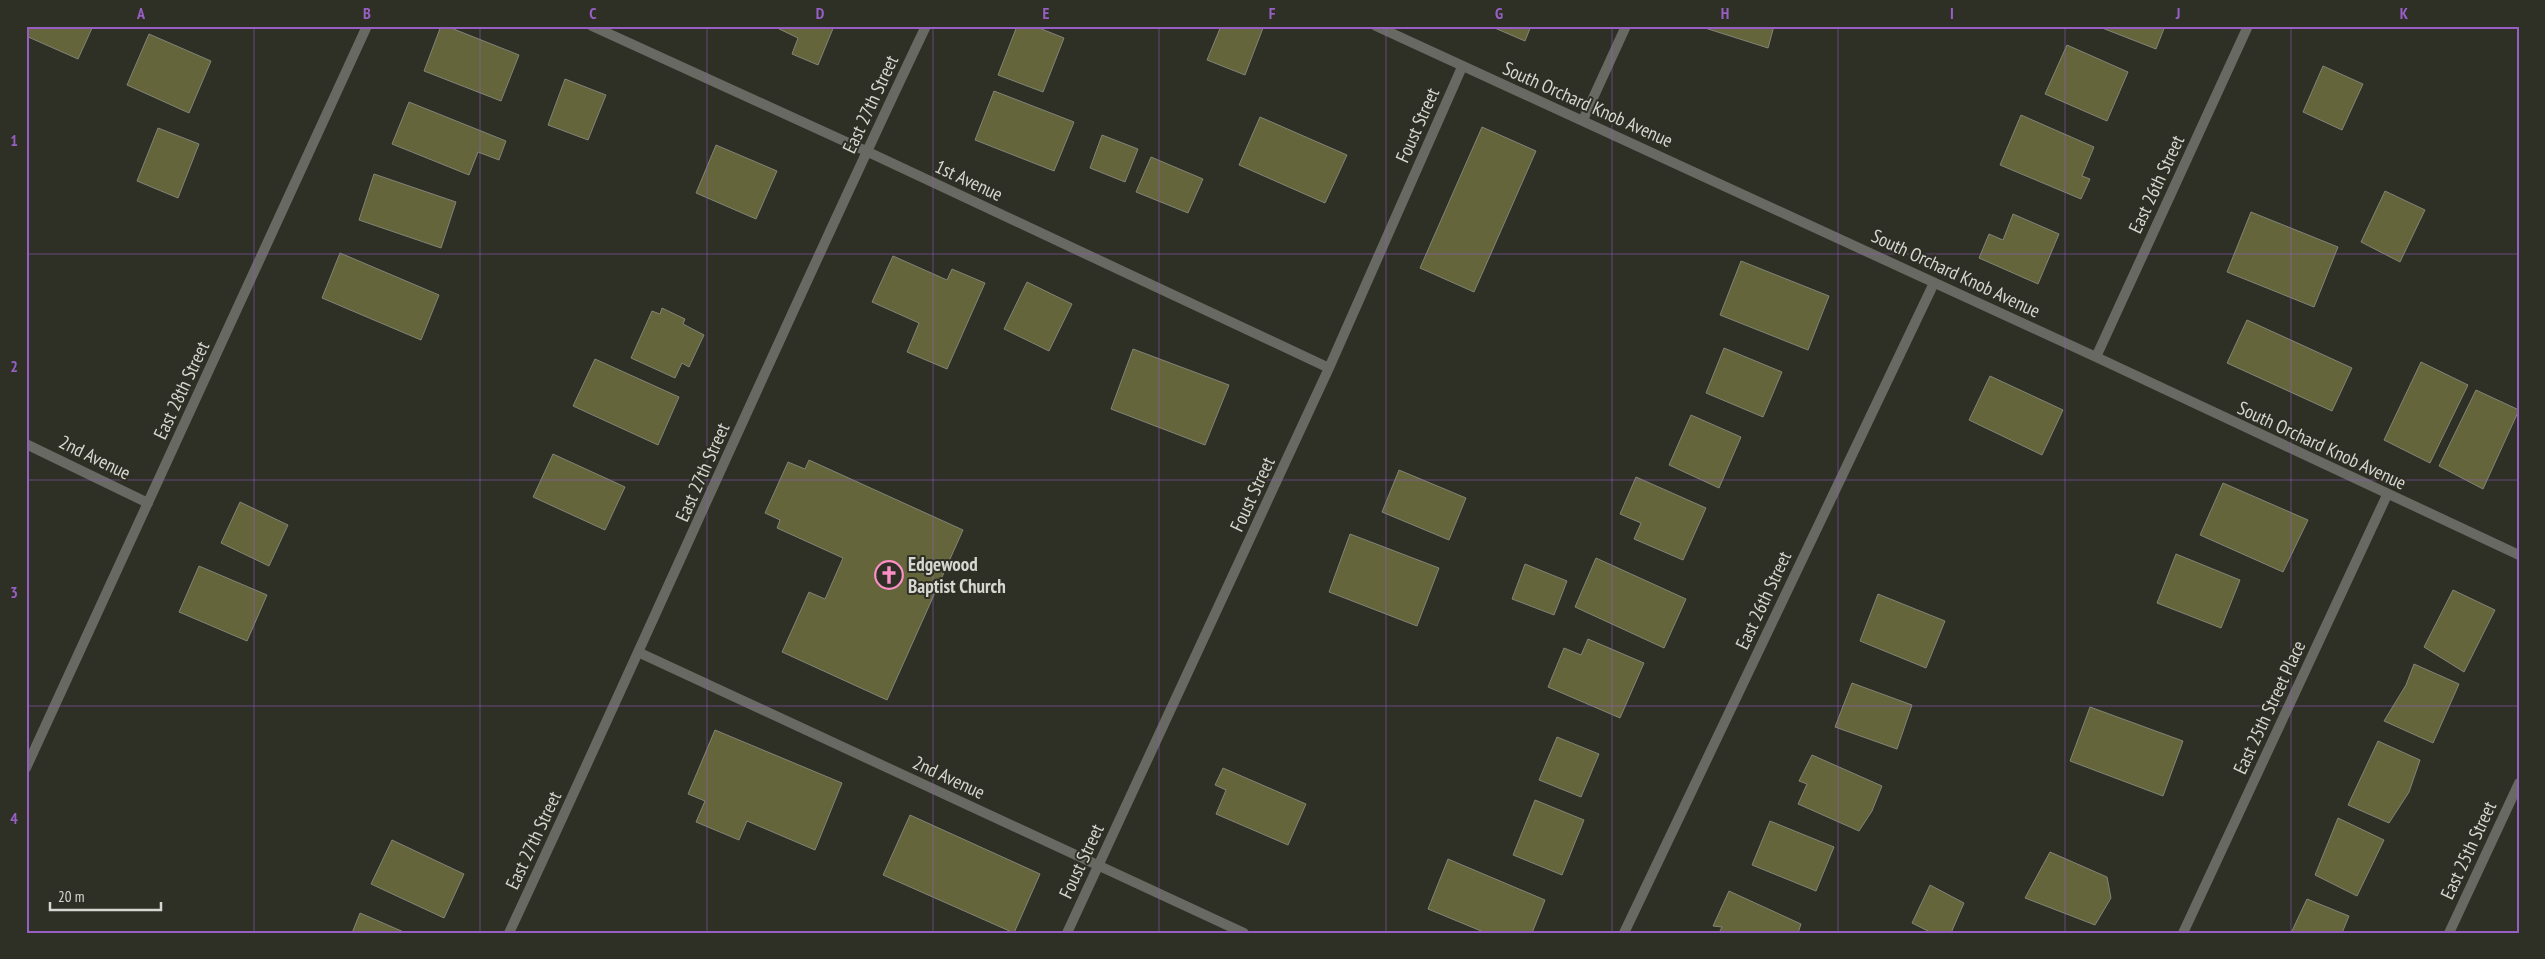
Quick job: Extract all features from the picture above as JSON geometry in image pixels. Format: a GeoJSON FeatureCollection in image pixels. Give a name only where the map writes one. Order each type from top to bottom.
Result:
{"type":"FeatureCollection","features":[{"type":"Feature","properties":{"kind":"street","name":"East 28th Street"},"geometry":{"type":"LineString","coordinates":[[26,768],[367,26]]}},
{"type":"Feature","properties":{"kind":"street","name":"1st Avenue"},"geometry":{"type":"LineString","coordinates":[[592,26],[866,151],[1329,368]]}},
{"type":"Feature","properties":{"kind":"street","name":"East 27th Street"},"geometry":{"type":"LineString","coordinates":[[509,933],[640,653],[866,151],[926,26]]}},
{"type":"Feature","properties":{"kind":"street","name":"South Orchard Knob Avenue"},"geometry":{"type":"LineString","coordinates":[[1376,26],[1934,282],[2519,555]]}},
{"type":"Feature","properties":{"kind":"street"},"geometry":{"type":"LineString","coordinates":[[1583,120],[1626,26]]}},
{"type":"Feature","properties":{"kind":"street","name":"East 26th Street"},"geometry":{"type":"LineString","coordinates":[[2096,357],[2248,26]]}},
{"type":"Feature","properties":{"kind":"street","name":"Foust Street"},"geometry":{"type":"LineString","coordinates":[[1067,933],[1329,368],[1462,66]]}},
{"type":"Feature","properties":{"kind":"street","name":"East 26th Street"},"geometry":{"type":"LineString","coordinates":[[1624,933],[1934,282]]}},
{"type":"Feature","properties":{"kind":"street","name":"2nd Avenue"},"geometry":{"type":"LineString","coordinates":[[26,444],[148,503]]}},
{"type":"Feature","properties":{"kind":"street","name":"East 25th Street Place"},"geometry":{"type":"LineString","coordinates":[[2183,933],[2387,495]]}},
{"type":"Feature","properties":{"kind":"street","name":"2nd Avenue"},"geometry":{"type":"LineString","coordinates":[[640,653],[1244,933]]}},
{"type":"Feature","properties":{"kind":"street","name":"East 25th Street"},"geometry":{"type":"LineString","coordinates":[[2449,933],[2519,783]]}},
{"type":"Feature","properties":{"kind":"building"},"geometry":{"type":"Polygon","coordinates":[[[26,26],[93,26],[78,59],[26,36],[26,26]]]}},
{"type":"Feature","properties":{"kind":"building"},"geometry":{"type":"Polygon","coordinates":[[[441,26],[446,26],[519,55],[501,101],[424,71],[441,26]]]}},
{"type":"Feature","properties":{"kind":"building"},"geometry":{"type":"Polygon","coordinates":[[[773,26],[834,26],[818,65],[792,54],[798,38],[773,26]]]}},
{"type":"Feature","properties":{"kind":"building"},"geometry":{"type":"Polygon","coordinates":[[[1017,26],[1034,26],[1064,38],[1043,92],[998,75],[1017,26]]]}},
{"type":"Feature","properties":{"kind":"building"},"geometry":{"type":"Polygon","coordinates":[[[1221,26],[1263,28],[1245,75],[1207,60],[1221,26]]]}},
{"type":"Feature","properties":{"kind":"building"},"geometry":{"type":"Polygon","coordinates":[[[1490,26],[1531,26],[1525,41],[1490,26]]]}},
{"type":"Feature","properties":{"kind":"building"},"geometry":{"type":"Polygon","coordinates":[[[1706,26],[1774,26],[1768,48],[1705,28],[1706,26]]]}},
{"type":"Feature","properties":{"kind":"building"},"geometry":{"type":"Polygon","coordinates":[[[2097,26],[2165,26],[2156,49],[2097,26]]]}},
{"type":"Feature","properties":{"kind":"building"},"geometry":{"type":"Polygon","coordinates":[[[149,34],[211,61],[189,113],[127,85],[149,34]]]}},
{"type":"Feature","properties":{"kind":"building"},"geometry":{"type":"Polygon","coordinates":[[[2067,45],[2128,72],[2107,121],[2045,94],[2067,45]]]}},
{"type":"Feature","properties":{"kind":"building"},"geometry":{"type":"Polygon","coordinates":[[[2323,66],[2363,84],[2342,130],[2303,112],[2323,66]]]}},
{"type":"Feature","properties":{"kind":"building"},"geometry":{"type":"Polygon","coordinates":[[[565,79],[606,95],[588,140],[548,125],[565,79]]]}},
{"type":"Feature","properties":{"kind":"building"},"geometry":{"type":"Polygon","coordinates":[[[994,91],[1074,122],[1054,171],[975,140],[994,91]]]}},
{"type":"Feature","properties":{"kind":"building"},"geometry":{"type":"Polygon","coordinates":[[[409,102],[506,141],[499,160],[478,152],[469,175],[392,144],[409,102]]]}},
{"type":"Feature","properties":{"kind":"building"},"geometry":{"type":"Polygon","coordinates":[[[2021,115],[2094,147],[2082,176],[2090,179],[2081,199],[2000,165],[2021,115]]]}},
{"type":"Feature","properties":{"kind":"building"},"geometry":{"type":"Polygon","coordinates":[[[1260,117],[1347,155],[1325,203],[1239,165],[1260,117]]]}},
{"type":"Feature","properties":{"kind":"building"},"geometry":{"type":"Polygon","coordinates":[[[1482,127],[1536,151],[1474,292],[1420,268],[1482,127]]]}},
{"type":"Feature","properties":{"kind":"building"},"geometry":{"type":"Polygon","coordinates":[[[158,128],[199,144],[178,198],[137,181],[158,128]]]}},
{"type":"Feature","properties":{"kind":"building"},"geometry":{"type":"Polygon","coordinates":[[[1102,135],[1138,149],[1125,182],[1090,168],[1102,135]]]}},
{"type":"Feature","properties":{"kind":"building"},"geometry":{"type":"Polygon","coordinates":[[[716,145],[777,171],[756,219],[696,193],[716,145]]]}},
{"type":"Feature","properties":{"kind":"building"},"geometry":{"type":"Polygon","coordinates":[[[1151,157],[1203,179],[1188,213],[1136,192],[1151,157]]]}},
{"type":"Feature","properties":{"kind":"building"},"geometry":{"type":"Polygon","coordinates":[[[374,174],[456,202],[441,248],[359,220],[374,174]]]}},
{"type":"Feature","properties":{"kind":"building"},"geometry":{"type":"Polygon","coordinates":[[[2385,191],[2425,210],[2400,262],[2361,242],[2385,191]]]}},
{"type":"Feature","properties":{"kind":"building"},"geometry":{"type":"Polygon","coordinates":[[[2251,212],[2338,247],[2314,307],[2227,272],[2251,212]]]}},
{"type":"Feature","properties":{"kind":"building"},"geometry":{"type":"Polygon","coordinates":[[[2013,214],[2059,234],[2038,284],[1979,258],[1989,234],[2003,240],[2013,214]]]}},
{"type":"Feature","properties":{"kind":"building"},"geometry":{"type":"Polygon","coordinates":[[[340,253],[439,295],[421,340],[322,298],[340,253]]]}},
{"type":"Feature","properties":{"kind":"building"},"geometry":{"type":"Polygon","coordinates":[[[893,256],[947,280],[952,269],[985,283],[947,369],[907,352],[919,323],[872,302],[893,256]]]}},
{"type":"Feature","properties":{"kind":"building"},"geometry":{"type":"Polygon","coordinates":[[[1741,261],[1829,296],[1808,350],[1720,315],[1741,261]]]}},
{"type":"Feature","properties":{"kind":"building"},"geometry":{"type":"Polygon","coordinates":[[[1027,282],[1072,304],[1049,351],[1004,329],[1027,282]]]}},
{"type":"Feature","properties":{"kind":"building"},"geometry":{"type":"Polygon","coordinates":[[[662,308],[685,319],[683,324],[704,335],[689,367],[682,363],[675,378],[631,358],[652,311],[660,314],[662,308]]]}},
{"type":"Feature","properties":{"kind":"building"},"geometry":{"type":"Polygon","coordinates":[[[2247,320],[2352,368],[2332,411],[2227,363],[2247,320]]]}},
{"type":"Feature","properties":{"kind":"building"},"geometry":{"type":"Polygon","coordinates":[[[1724,348],[1782,372],[1763,417],[1706,393],[1724,348]]]}},
{"type":"Feature","properties":{"kind":"building"},"geometry":{"type":"Polygon","coordinates":[[[1133,349],[1229,385],[1205,445],[1111,409],[1133,349]]]}},
{"type":"Feature","properties":{"kind":"building"},"geometry":{"type":"Polygon","coordinates":[[[595,359],[679,397],[658,445],[573,406],[595,359]]]}},
{"type":"Feature","properties":{"kind":"building"},"geometry":{"type":"Polygon","coordinates":[[[2421,362],[2468,385],[2430,463],[2384,440],[2421,362]]]}},
{"type":"Feature","properties":{"kind":"building"},"geometry":{"type":"Polygon","coordinates":[[[1990,376],[2063,410],[2042,455],[1969,420],[1990,376]]]}},
{"type":"Feature","properties":{"kind":"building"},"geometry":{"type":"Polygon","coordinates":[[[2476,390],[2519,410],[2483,489],[2439,466],[2476,390]]]}},
{"type":"Feature","properties":{"kind":"building"},"geometry":{"type":"Polygon","coordinates":[[[1691,415],[1741,437],[1719,488],[1669,465],[1691,415]]]}},
{"type":"Feature","properties":{"kind":"building"},"geometry":{"type":"Polygon","coordinates":[[[553,454],[625,487],[605,530],[533,497],[553,454]]]}},
{"type":"Feature","properties":{"kind":"building","name":"Edgewood Baptist Church"},"geometry":{"type":"Polygon","coordinates":[[[809,460],[963,530],[887,700],[782,652],[809,592],[825,599],[843,558],[777,528],[780,520],[765,513],[788,462],[805,469],[809,460]]]}},
{"type":"Feature","properties":{"kind":"building"},"geometry":{"type":"Polygon","coordinates":[[[1399,470],[1466,498],[1449,540],[1382,512],[1399,470]]]}},
{"type":"Feature","properties":{"kind":"building"},"geometry":{"type":"Polygon","coordinates":[[[1636,477],[1706,508],[1683,560],[1634,539],[1641,523],[1620,514],[1636,477]]]}},
{"type":"Feature","properties":{"kind":"building"},"geometry":{"type":"Polygon","coordinates":[[[2223,483],[2308,520],[2283,572],[2200,535],[2223,483]]]}},
{"type":"Feature","properties":{"kind":"building"},"geometry":{"type":"Polygon","coordinates":[[[240,502],[288,525],[269,566],[221,543],[240,502]]]}},
{"type":"Feature","properties":{"kind":"building"},"geometry":{"type":"Polygon","coordinates":[[[1350,534],[1439,568],[1417,626],[1329,592],[1350,534]]]}},
{"type":"Feature","properties":{"kind":"building"},"geometry":{"type":"Polygon","coordinates":[[[2176,554],[2240,580],[2221,628],[2157,603],[2176,554]]]}},
{"type":"Feature","properties":{"kind":"building"},"geometry":{"type":"Polygon","coordinates":[[[1596,558],[1686,599],[1664,648],[1575,607],[1596,558]]]}},
{"type":"Feature","properties":{"kind":"building"},"geometry":{"type":"Polygon","coordinates":[[[1525,564],[1567,581],[1554,615],[1512,599],[1525,564]]]}},
{"type":"Feature","properties":{"kind":"building"},"geometry":{"type":"Polygon","coordinates":[[[199,566],[267,595],[247,641],[179,612],[199,566]]]}},
{"type":"Feature","properties":{"kind":"building"},"geometry":{"type":"Polygon","coordinates":[[[2453,590],[2495,610],[2464,672],[2424,647],[2453,590]]]}},
{"type":"Feature","properties":{"kind":"building"},"geometry":{"type":"Polygon","coordinates":[[[1878,594],[1945,621],[1926,668],[1860,641],[1878,594]]]}},
{"type":"Feature","properties":{"kind":"building"},"geometry":{"type":"Polygon","coordinates":[[[1588,639],[1644,663],[1620,718],[1548,687],[1564,648],[1581,655],[1588,639]]]}},
{"type":"Feature","properties":{"kind":"building"},"geometry":{"type":"Polygon","coordinates":[[[2414,664],[2459,684],[2433,743],[2384,721],[2406,685],[2414,664]]]}},
{"type":"Feature","properties":{"kind":"building"},"geometry":{"type":"Polygon","coordinates":[[[1852,683],[1912,705],[1897,749],[1835,727],[1852,683]]]}},
{"type":"Feature","properties":{"kind":"building"},"geometry":{"type":"Polygon","coordinates":[[[2090,707],[2183,741],[2163,796],[2070,761],[2090,707]]]}},
{"type":"Feature","properties":{"kind":"building"},"geometry":{"type":"Polygon","coordinates":[[[715,730],[842,783],[815,850],[747,821],[739,840],[696,822],[705,801],[688,794],[715,730]]]}},
{"type":"Feature","properties":{"kind":"building"},"geometry":{"type":"Polygon","coordinates":[[[1557,737],[1599,754],[1581,797],[1539,780],[1557,737]]]}},
{"type":"Feature","properties":{"kind":"building"},"geometry":{"type":"Polygon","coordinates":[[[2378,741],[2420,760],[2409,792],[2389,823],[2348,805],[2378,741]]]}},
{"type":"Feature","properties":{"kind":"building"},"geometry":{"type":"Polygon","coordinates":[[[1812,755],[1882,786],[1872,811],[1859,831],[1798,804],[1807,784],[1799,781],[1812,755]]]}},
{"type":"Feature","properties":{"kind":"building"},"geometry":{"type":"Polygon","coordinates":[[[1223,768],[1306,804],[1288,845],[1216,814],[1226,790],[1215,785],[1223,768]]]}},
{"type":"Feature","properties":{"kind":"building"},"geometry":{"type":"Polygon","coordinates":[[[1535,800],[1584,820],[1562,875],[1513,855],[1535,800]]]}},
{"type":"Feature","properties":{"kind":"building"},"geometry":{"type":"Polygon","coordinates":[[[910,815],[1040,874],[1014,933],[883,875],[910,815]]]}},
{"type":"Feature","properties":{"kind":"building"},"geometry":{"type":"Polygon","coordinates":[[[2338,818],[2384,840],[2357,896],[2315,875],[2338,818]]]}},
{"type":"Feature","properties":{"kind":"building"},"geometry":{"type":"Polygon","coordinates":[[[1770,821],[1834,847],[1816,891],[1752,865],[1770,821]]]}},
{"type":"Feature","properties":{"kind":"building"},"geometry":{"type":"Polygon","coordinates":[[[392,840],[464,874],[444,918],[371,884],[392,840]]]}},
{"type":"Feature","properties":{"kind":"building"},"geometry":{"type":"Polygon","coordinates":[[[2050,852],[2107,877],[2111,898],[2095,925],[2025,898],[2050,852]]]}},
{"type":"Feature","properties":{"kind":"building"},"geometry":{"type":"Polygon","coordinates":[[[1448,859],[1545,900],[1532,933],[1486,933],[1428,909],[1448,859]]]}},
{"type":"Feature","properties":{"kind":"building"},"geometry":{"type":"Polygon","coordinates":[[[1930,885],[1964,903],[1951,933],[1932,933],[1912,923],[1930,885]]]}},
{"type":"Feature","properties":{"kind":"building"},"geometry":{"type":"Polygon","coordinates":[[[1729,891],[1801,924],[1798,933],[1719,933],[1722,927],[1713,926],[1729,891]]]}},
{"type":"Feature","properties":{"kind":"building"},"geometry":{"type":"Polygon","coordinates":[[[2307,899],[2349,916],[2342,933],[2291,933],[2307,899]]]}},
{"type":"Feature","properties":{"kind":"building"},"geometry":{"type":"Polygon","coordinates":[[[360,913],[406,933],[352,933],[360,913]]]}},
{"type":"Feature","properties":{"kind":"place","name":"Edgewood Baptist Church"},"geometry":{"type":"Point","coordinates":[889,575]}}]}
